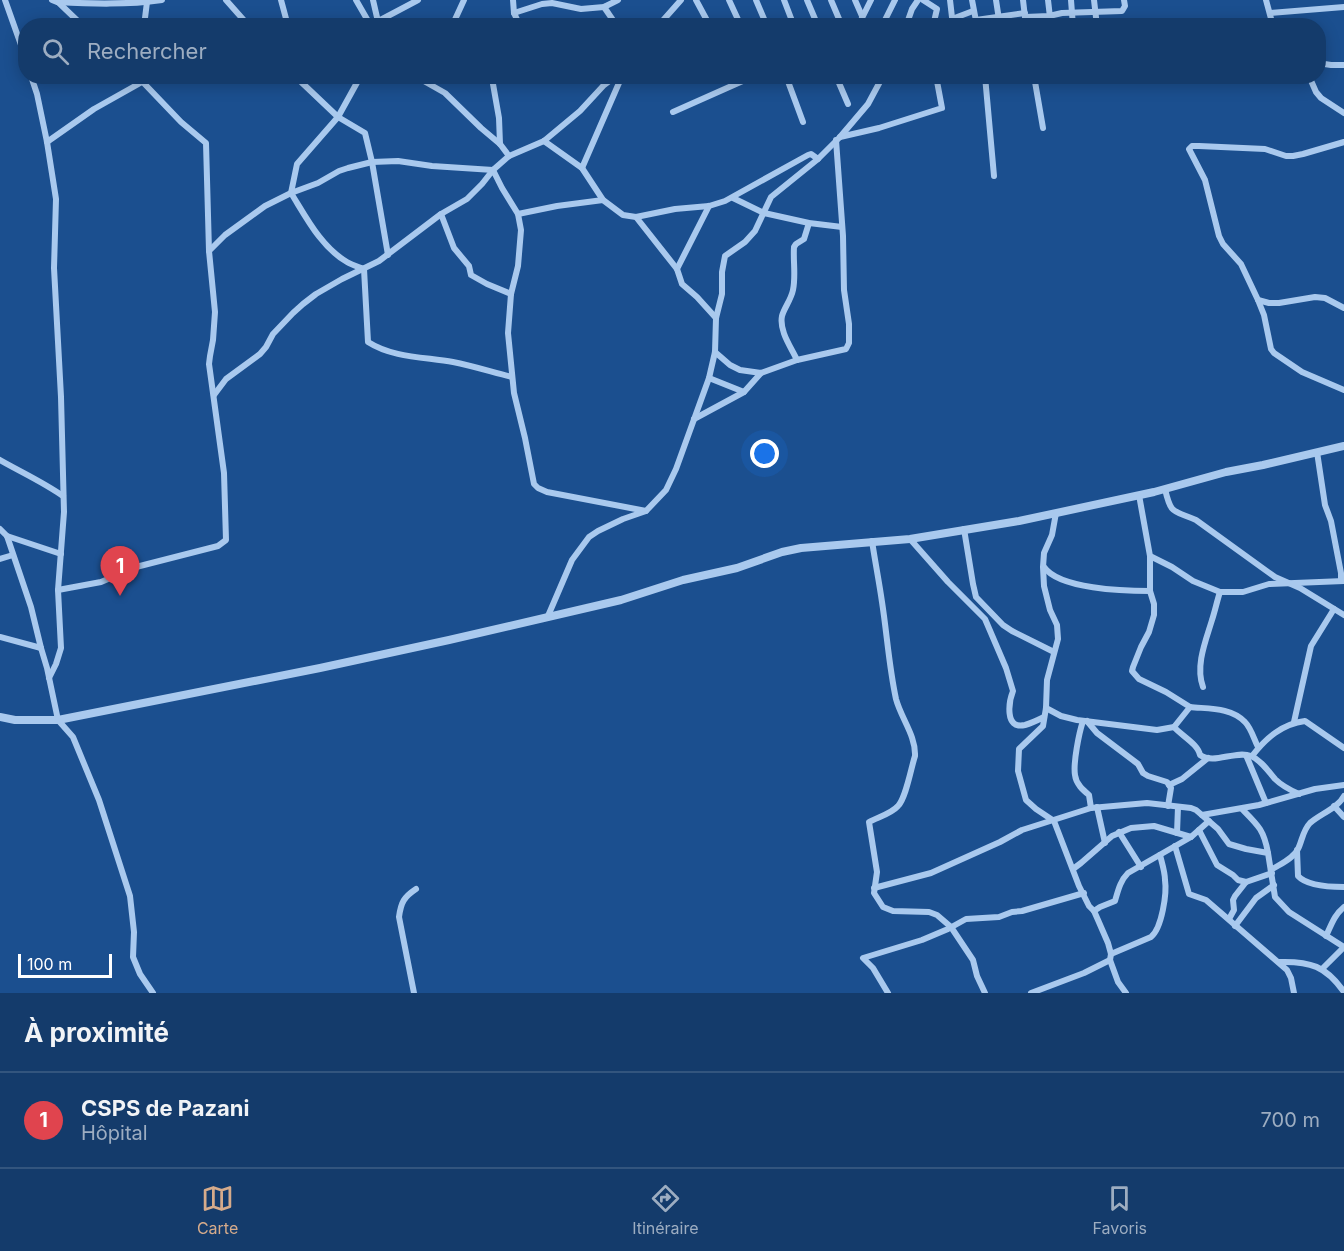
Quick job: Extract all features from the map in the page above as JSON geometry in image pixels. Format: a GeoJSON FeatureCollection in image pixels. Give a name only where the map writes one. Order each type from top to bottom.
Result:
{"type":"FeatureCollection","features":[{"type":"Feature","properties":{"kind":"street"},"geometry":{"type":"LineString","coordinates":[[5,0],[18,37]]}},
{"type":"Feature","properties":{"kind":"street"},"geometry":{"type":"LineString","coordinates":[[55,1],[106,4],[162,0]]}},
{"type":"Feature","properties":{"kind":"street"},"geometry":{"type":"LineString","coordinates":[[226,0],[242,18]]}},
{"type":"Feature","properties":{"kind":"street"},"geometry":{"type":"LineString","coordinates":[[281,0],[286,18]]}},
{"type":"Feature","properties":{"kind":"street"},"geometry":{"type":"LineString","coordinates":[[356,0],[369,18]]}},
{"type":"Feature","properties":{"kind":"street"},"geometry":{"type":"LineString","coordinates":[[373,0],[373,18]]}},
{"type":"Feature","properties":{"kind":"street"},"geometry":{"type":"LineString","coordinates":[[384,18],[418,0]]}},
{"type":"Feature","properties":{"kind":"street"},"geometry":{"type":"LineString","coordinates":[[456,18],[464,0]]}},
{"type":"Feature","properties":{"kind":"street"},"geometry":{"type":"LineString","coordinates":[[513,0],[516,18]]}},
{"type":"Feature","properties":{"kind":"street"},"geometry":{"type":"LineString","coordinates":[[572,0],[572,8]]}},
{"type":"Feature","properties":{"kind":"street"},"geometry":{"type":"LineString","coordinates":[[514,13],[542,4],[552,3],[581,9],[604,7],[618,0]]}},
{"type":"Feature","properties":{"kind":"street"},"geometry":{"type":"LineString","coordinates":[[665,18],[681,0]]}},
{"type":"Feature","properties":{"kind":"street"},"geometry":{"type":"LineString","coordinates":[[696,0],[706,18]]}},
{"type":"Feature","properties":{"kind":"street"},"geometry":{"type":"LineString","coordinates":[[729,0],[737,18]]}},
{"type":"Feature","properties":{"kind":"street"},"geometry":{"type":"LineString","coordinates":[[756,0],[764,18]]}},
{"type":"Feature","properties":{"kind":"street"},"geometry":{"type":"LineString","coordinates":[[784,0],[791,18]]}},
{"type":"Feature","properties":{"kind":"street"},"geometry":{"type":"LineString","coordinates":[[807,0],[815,18]]}},
{"type":"Feature","properties":{"kind":"street"},"geometry":{"type":"LineString","coordinates":[[831,0],[839,18]]}},
{"type":"Feature","properties":{"kind":"street"},"geometry":{"type":"LineString","coordinates":[[855,0],[862,16]]}},
{"type":"Feature","properties":{"kind":"street"},"geometry":{"type":"LineString","coordinates":[[862,16],[871,0]]}},
{"type":"Feature","properties":{"kind":"street"},"geometry":{"type":"LineString","coordinates":[[886,18],[895,0]]}},
{"type":"Feature","properties":{"kind":"street"},"geometry":{"type":"LineString","coordinates":[[909,18],[912,9],[920,0],[938,9],[935,18]]}},
{"type":"Feature","properties":{"kind":"street"},"geometry":{"type":"LineString","coordinates":[[950,0],[952,18]]}},
{"type":"Feature","properties":{"kind":"street"},"geometry":{"type":"LineString","coordinates":[[972,0],[976,18]]}},
{"type":"Feature","properties":{"kind":"street"},"geometry":{"type":"LineString","coordinates":[[996,0],[999,16]]}},
{"type":"Feature","properties":{"kind":"street"},"geometry":{"type":"LineString","coordinates":[[1023,0],[1025,18]]}},
{"type":"Feature","properties":{"kind":"street"},"geometry":{"type":"LineString","coordinates":[[1048,0],[1049,16]]}},
{"type":"Feature","properties":{"kind":"street"},"geometry":{"type":"LineString","coordinates":[[1071,0],[1073,18]]}},
{"type":"Feature","properties":{"kind":"street"},"geometry":{"type":"LineString","coordinates":[[1094,0],[1096,18]]}},
{"type":"Feature","properties":{"kind":"street"},"geometry":{"type":"LineString","coordinates":[[993,18],[1122,11],[1125,6],[1124,0]]}},
{"type":"Feature","properties":{"kind":"street"},"geometry":{"type":"LineString","coordinates":[[1266,0],[1272,18]]}},
{"type":"Feature","properties":{"kind":"street"},"geometry":{"type":"LineString","coordinates":[[55,1],[74,18]]}},
{"type":"Feature","properties":{"kind":"street"},"geometry":{"type":"LineString","coordinates":[[145,18],[147,2]]}},
{"type":"Feature","properties":{"kind":"street"},"geometry":{"type":"LineString","coordinates":[[604,7],[611,18]]}},
{"type":"Feature","properties":{"kind":"street"},"geometry":{"type":"LineString","coordinates":[[1270,13],[1344,7]]}},
{"type":"Feature","properties":{"kind":"street"},"geometry":{"type":"LineString","coordinates":[[961,18],[974,12]]}},
{"type":"Feature","properties":{"kind":"street"},"geometry":{"type":"LineString","coordinates":[[1326,64],[1344,65]]}},
{"type":"Feature","properties":{"kind":"street"},"geometry":{"type":"LineString","coordinates":[[34,84],[56,199],[54,268],[64,512],[58,590],[61,648],[49,678]]}},
{"type":"Feature","properties":{"kind":"street"},"geometry":{"type":"LineString","coordinates":[[47,142],[132,84]]}},
{"type":"Feature","properties":{"kind":"street"},"geometry":{"type":"LineString","coordinates":[[58,590],[101,582],[136,567],[218,546],[224,543],[227,537],[225,492],[209,364],[215,312],[209,250],[206,143],[181,122],[144,84]]}},
{"type":"Feature","properties":{"kind":"street"},"geometry":{"type":"LineString","coordinates":[[301,84],[338,117],[365,133],[388,255]]}},
{"type":"Feature","properties":{"kind":"street"},"geometry":{"type":"LineString","coordinates":[[357,84],[338,117],[297,164],[291,193],[308,221],[326,244],[347,262],[364,269]]}},
{"type":"Feature","properties":{"kind":"street"},"geometry":{"type":"LineString","coordinates":[[430,84],[445,93],[500,144],[509,156]]}},
{"type":"Feature","properties":{"kind":"street"},"geometry":{"type":"LineString","coordinates":[[492,84],[499,118],[500,144]]}},
{"type":"Feature","properties":{"kind":"street"},"geometry":{"type":"LineString","coordinates":[[214,395],[226,379],[266,347],[273,334],[298,307],[328,287],[388,255],[441,214],[467,199],[509,156],[544,141],[580,111],[605,84]]}},
{"type":"Feature","properties":{"kind":"street"},"geometry":{"type":"LineString","coordinates":[[582,168],[619,84]]}},
{"type":"Feature","properties":{"kind":"street"},"geometry":{"type":"LineString","coordinates":[[673,112],[739,84]]}},
{"type":"Feature","properties":{"kind":"street"},"geometry":{"type":"LineString","coordinates":[[789,84],[803,122]]}},
{"type":"Feature","properties":{"kind":"street"},"geometry":{"type":"LineString","coordinates":[[839,84],[848,105]]}},
{"type":"Feature","properties":{"kind":"street"},"geometry":{"type":"LineString","coordinates":[[548,616],[572,560],[589,537],[622,519],[646,511],[666,490],[676,469],[709,378],[716,352],[716,318],[722,294],[725,256],[749,238],[758,226],[771,197],[818,159],[838,139],[868,104],[879,84]]}},
{"type":"Feature","properties":{"kind":"street"},"geometry":{"type":"LineString","coordinates":[[838,139],[942,108],[938,84]]}},
{"type":"Feature","properties":{"kind":"street"},"geometry":{"type":"LineString","coordinates":[[986,84],[994,176]]}},
{"type":"Feature","properties":{"kind":"street"},"geometry":{"type":"LineString","coordinates":[[1035,84],[1043,128]]}},
{"type":"Feature","properties":{"kind":"street"},"geometry":{"type":"LineString","coordinates":[[1312,84],[1321,98],[1344,113]]}},
{"type":"Feature","properties":{"kind":"street"},"geometry":{"type":"LineString","coordinates":[[716,352],[730,365],[740,370],[760,373],[798,360],[846,349],[849,343],[849,315],[844,290],[838,139]]}},
{"type":"Feature","properties":{"kind":"street"},"geometry":{"type":"LineString","coordinates":[[544,141],[582,168],[603,200],[623,215],[636,217],[675,209],[709,206],[734,198],[808,155],[811,154],[818,159]]}},
{"type":"Feature","properties":{"kind":"street"},"geometry":{"type":"LineString","coordinates":[[1344,142],[1293,156],[1265,149],[1190,147],[1207,185],[1223,244],[1241,264],[1258,300],[1264,315],[1271,349],[1302,372],[1344,390]]}},
{"type":"Feature","properties":{"kind":"street"},"geometry":{"type":"LineString","coordinates":[[209,250],[225,235],[265,206],[318,183],[339,171],[372,162],[398,161],[493,170]]}},
{"type":"Feature","properties":{"kind":"street"},"geometry":{"type":"LineString","coordinates":[[493,170],[501,188],[518,214],[521,230],[520,254],[511,294],[508,333],[514,393],[534,484],[547,492],[646,511]]}},
{"type":"Feature","properties":{"kind":"street"},"geometry":{"type":"LineString","coordinates":[[734,198],[764,213],[809,223],[842,227]]}},
{"type":"Feature","properties":{"kind":"street"},"geometry":{"type":"LineString","coordinates":[[518,214],[603,200]]}},
{"type":"Feature","properties":{"kind":"street"},"geometry":{"type":"LineString","coordinates":[[677,269],[709,206]]}},
{"type":"Feature","properties":{"kind":"street"},"geometry":{"type":"LineString","coordinates":[[441,214],[454,248],[470,266],[471,275],[511,294]]}},
{"type":"Feature","properties":{"kind":"street"},"geometry":{"type":"LineString","coordinates":[[636,217],[677,269],[681,284],[697,297],[716,318]]}},
{"type":"Feature","properties":{"kind":"street"},"geometry":{"type":"LineString","coordinates":[[798,360],[786,338],[782,317],[793,291],[794,247],[804,239],[809,223]]}},
{"type":"Feature","properties":{"kind":"street"},"geometry":{"type":"LineString","coordinates":[[364,269],[367,340],[370,344],[414,357],[454,362],[512,377]]}},
{"type":"Feature","properties":{"kind":"street"},"geometry":{"type":"LineString","coordinates":[[1258,300],[1279,303],[1315,297],[1325,298],[1344,308]]}},
{"type":"Feature","properties":{"kind":"street"},"geometry":{"type":"LineString","coordinates":[[693,419],[744,392],[760,373]]}},
{"type":"Feature","properties":{"kind":"street"},"geometry":{"type":"LineString","coordinates":[[709,378],[744,392]]}},
{"type":"Feature","properties":{"kind":"street"},"geometry":{"type":"LineString","coordinates":[[0,717],[15,720],[58,720],[320,668],[621,600],[683,580],[737,568],[782,552],[801,548],[910,539],[1056,513],[1344,446]]}},
{"type":"Feature","properties":{"kind":"street"},"geometry":{"type":"LineString","coordinates":[[1150,556],[1193,581],[1220,592],[1243,592],[1264,585],[1342,581],[1331,521],[1325,505],[1317,452]]}},
{"type":"Feature","properties":{"kind":"street"},"geometry":{"type":"LineString","coordinates":[[0,460],[63,496]]}},
{"type":"Feature","properties":{"kind":"street"},"geometry":{"type":"LineString","coordinates":[[1165,489],[1169,506],[1172,509],[1196,520],[1275,577],[1309,592],[1344,615]]}},
{"type":"Feature","properties":{"kind":"street"},"geometry":{"type":"LineString","coordinates":[[1139,495],[1150,556],[1150,591],[1154,604],[1154,615],[1132,671],[1139,679],[1190,707],[1214,708],[1238,716],[1246,722],[1258,747]]}},
{"type":"Feature","properties":{"kind":"street"},"geometry":{"type":"LineString","coordinates":[[1056,513],[1052,535],[1044,553],[1043,567],[1045,591],[1058,634],[1047,680],[1043,726],[1019,749],[1018,771],[1026,800],[1054,820],[1089,906],[1094,911],[1108,943],[1118,981],[1126,993]]}},
{"type":"Feature","properties":{"kind":"street"},"geometry":{"type":"LineString","coordinates":[[0,529],[7,536],[61,554]]}},
{"type":"Feature","properties":{"kind":"street"},"geometry":{"type":"LineString","coordinates":[[964,529],[976,597],[1003,625],[1054,652]]}},
{"type":"Feature","properties":{"kind":"street"},"geometry":{"type":"LineString","coordinates":[[7,536],[31,607],[58,720],[73,737],[99,800],[130,896],[134,932],[133,957],[140,974],[153,993]]}},
{"type":"Feature","properties":{"kind":"street"},"geometry":{"type":"LineString","coordinates":[[910,539],[985,619],[1006,668],[1013,691],[1009,705],[1011,719],[1014,723],[1025,725],[1044,717]]}},
{"type":"Feature","properties":{"kind":"street"},"geometry":{"type":"LineString","coordinates":[[872,542],[897,702],[915,750],[903,797],[898,807],[869,822],[877,872],[874,893],[886,909],[933,912],[951,927],[973,960],[985,993]]}},
{"type":"Feature","properties":{"kind":"street"},"geometry":{"type":"LineString","coordinates":[[0,559],[13,555]]}},
{"type":"Feature","properties":{"kind":"street"},"geometry":{"type":"LineString","coordinates":[[1043,567],[1053,577],[1079,584],[1110,590],[1150,591]]}},
{"type":"Feature","properties":{"kind":"street"},"geometry":{"type":"LineString","coordinates":[[1203,687],[1201,667],[1203,649],[1220,592]]}},
{"type":"Feature","properties":{"kind":"street"},"geometry":{"type":"LineString","coordinates":[[1294,722],[1311,646],[1334,609]]}},
{"type":"Feature","properties":{"kind":"street"},"geometry":{"type":"LineString","coordinates":[[0,637],[41,648]]}},
{"type":"Feature","properties":{"kind":"street"},"geometry":{"type":"LineString","coordinates":[[1046,708],[1060,716],[1085,721],[1157,730],[1174,727],[1190,707]]}},
{"type":"Feature","properties":{"kind":"street"},"geometry":{"type":"LineString","coordinates":[[1085,721],[1138,764],[1148,776],[1170,785],[1168,806]]}},
{"type":"Feature","properties":{"kind":"street"},"geometry":{"type":"LineString","coordinates":[[1085,721],[1079,731],[1074,774],[1079,785],[1089,795],[1104,843]]}},
{"type":"Feature","properties":{"kind":"street"},"geometry":{"type":"LineString","coordinates":[[1249,755],[1281,728],[1294,722],[1305,721],[1344,748]]}},
{"type":"Feature","properties":{"kind":"street"},"geometry":{"type":"LineString","coordinates":[[1174,727],[1195,745],[1203,757],[1249,755],[1258,760],[1286,789],[1299,794]]}},
{"type":"Feature","properties":{"kind":"street"},"geometry":{"type":"LineString","coordinates":[[1249,755],[1266,803]]}},
{"type":"Feature","properties":{"kind":"street"},"geometry":{"type":"LineString","coordinates":[[1170,785],[1182,779],[1209,758]]}},
{"type":"Feature","properties":{"kind":"street"},"geometry":{"type":"LineString","coordinates":[[1202,815],[1266,803],[1315,789],[1344,785]]}},
{"type":"Feature","properties":{"kind":"street"},"geometry":{"type":"LineString","coordinates":[[1344,796],[1307,827],[1298,850],[1298,876],[1303,881],[1328,887],[1344,887]]}},
{"type":"Feature","properties":{"kind":"street"},"geometry":{"type":"LineString","coordinates":[[874,888],[931,873],[1022,830],[1054,820],[1094,808],[1147,803],[1191,808],[1218,829],[1229,844],[1268,853]]}},
{"type":"Feature","properties":{"kind":"street"},"geometry":{"type":"LineString","coordinates":[[1334,806],[1344,817]]}},
{"type":"Feature","properties":{"kind":"street"},"geometry":{"type":"LineString","coordinates":[[1178,807],[1178,833]]}},
{"type":"Feature","properties":{"kind":"street"},"geometry":{"type":"LineString","coordinates":[[1242,808],[1263,832],[1275,897],[1289,912],[1344,947],[1322,969]]}},
{"type":"Feature","properties":{"kind":"street"},"geometry":{"type":"LineString","coordinates":[[1094,911],[1115,901],[1123,878],[1128,873],[1191,837],[1209,821]]}},
{"type":"Feature","properties":{"kind":"street"},"geometry":{"type":"LineString","coordinates":[[1073,869],[1112,836],[1131,828],[1154,826],[1191,837]]}},
{"type":"Feature","properties":{"kind":"street"},"geometry":{"type":"LineString","coordinates":[[1199,830],[1217,865],[1233,874],[1238,880],[1246,882]]}},
{"type":"Feature","properties":{"kind":"street"},"geometry":{"type":"LineString","coordinates":[[1119,832],[1141,867]]}},
{"type":"Feature","properties":{"kind":"street"},"geometry":{"type":"LineString","coordinates":[[1175,846],[1189,894],[1206,900],[1279,962],[1289,973],[1294,993]]}},
{"type":"Feature","properties":{"kind":"street"},"geometry":{"type":"LineString","coordinates":[[1229,919],[1234,910],[1234,896],[1246,882],[1272,872],[1298,850]]}},
{"type":"Feature","properties":{"kind":"street"},"geometry":{"type":"LineString","coordinates":[[1031,993],[1084,973],[1155,933],[1166,889],[1160,855]]}},
{"type":"Feature","properties":{"kind":"street"},"geometry":{"type":"LineString","coordinates":[[1235,926],[1256,898],[1274,885]]}},
{"type":"Feature","properties":{"kind":"street"},"geometry":{"type":"LineString","coordinates":[[414,993],[399,916],[405,895],[416,889]]}},
{"type":"Feature","properties":{"kind":"street"},"geometry":{"type":"LineString","coordinates":[[888,993],[863,958],[922,940],[970,918],[999,917],[1084,893]]}},
{"type":"Feature","properties":{"kind":"street"},"geometry":{"type":"LineString","coordinates":[[1326,936],[1334,918],[1344,907]]}},
{"type":"Feature","properties":{"kind":"street"},"geometry":{"type":"LineString","coordinates":[[1279,962],[1296,961],[1322,969],[1332,976],[1344,992]]}},
{"type":"Feature","properties":{"kind":"place","name":"CSPS de Pazani"},"geometry":{"type":"Point","coordinates":[120,596]}}]}
